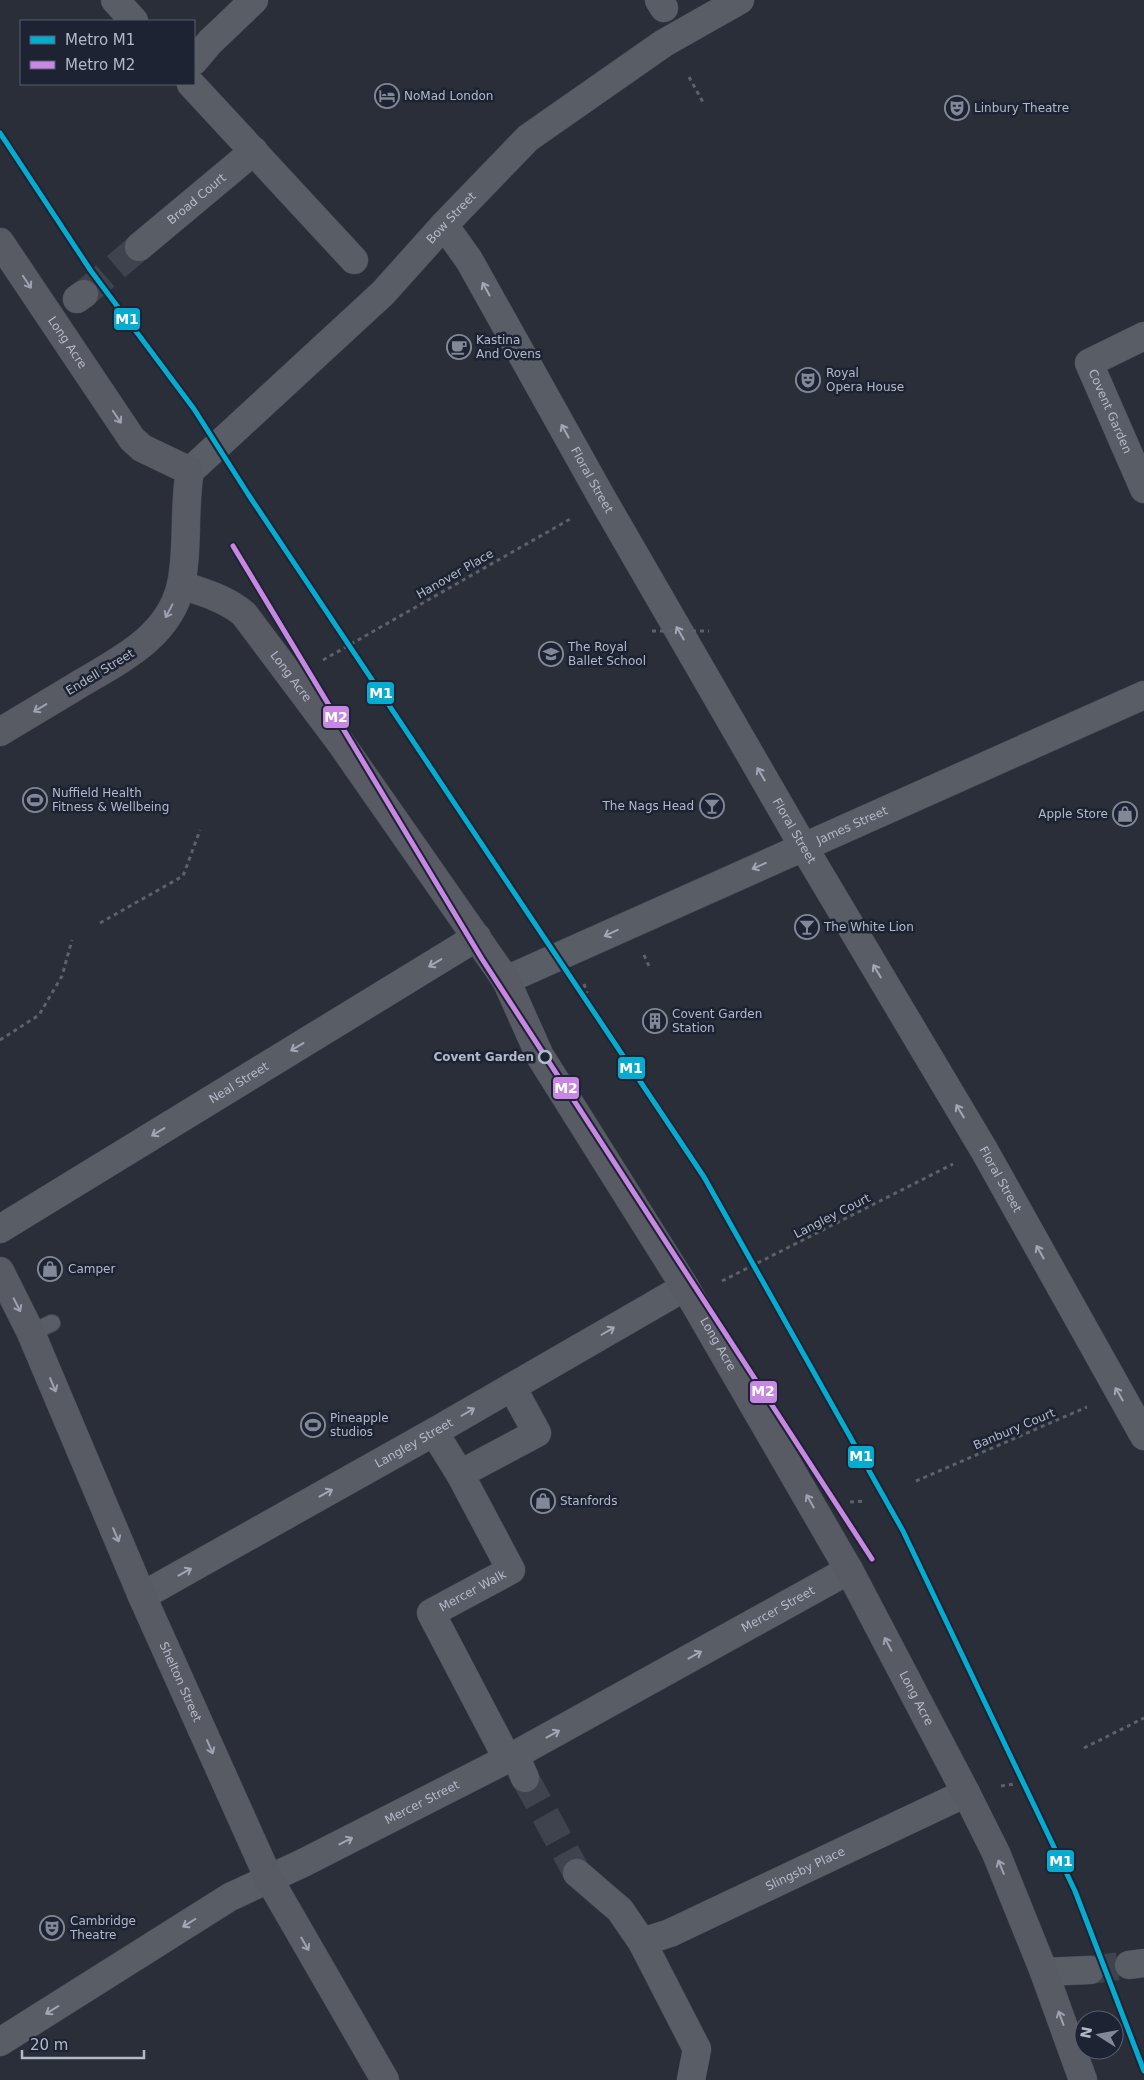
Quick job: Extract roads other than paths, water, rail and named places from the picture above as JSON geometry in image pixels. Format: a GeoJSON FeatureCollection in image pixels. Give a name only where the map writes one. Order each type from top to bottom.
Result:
{"type":"FeatureCollection","features":[{"type":"Feature","properties":{"kind":"main road","name":"Long Acre"},"geometry":{"type":"LineString","coordinates":[[0,242],[132,439],[142,448],[190,471]]}},
{"type":"Feature","properties":{"kind":"main road","name":"Endell Street"},"geometry":{"type":"LineString","coordinates":[[0,732],[134,652],[154,634],[172,609],[181,585],[187,529],[186,503],[190,471]]}},
{"type":"Feature","properties":{"kind":"main road","name":"Long Acre"},"geometry":{"type":"LineString","coordinates":[[181,585],[236,606],[244,614],[340,742],[506,980],[540,1056],[684,1287],[849,1570],[966,1793],[996,1853],[1044,1972],[1083,2080]]}},
{"type":"Feature","properties":{"kind":"main road","name":"Shelton Street"},"geometry":{"type":"LineString","coordinates":[[0,1271],[42,1328],[142,1596],[269,1879],[385,2080]]}},
{"type":"Feature","properties":{"kind":"street"},"geometry":{"type":"LineString","coordinates":[[115,0],[133,20]]}},
{"type":"Feature","properties":{"kind":"street"},"geometry":{"type":"LineString","coordinates":[[195,61],[210,42],[254,0]]}},
{"type":"Feature","properties":{"kind":"street","name":"Bow Street"},"geometry":{"type":"LineString","coordinates":[[190,471],[384,293],[444,226],[528,138],[664,43],[740,0]]}},
{"type":"Feature","properties":{"kind":"street"},"geometry":{"type":"LineString","coordinates":[[192,85],[354,260]]}},
{"type":"Feature","properties":{"kind":"street","name":"Broad Court"},"geometry":{"type":"LineString","coordinates":[[139,247],[254,151]]}},
{"type":"Feature","properties":{"kind":"street","name":"Floral Street"},"geometry":{"type":"LineString","coordinates":[[444,226],[470,260],[602,498],[804,846],[984,1150],[1144,1436]]}},
{"type":"Feature","properties":{"kind":"street","name":"Covent Garden"},"geometry":{"type":"LineString","coordinates":[[1144,336],[1089,363],[1144,489]]}},
{"type":"Feature","properties":{"kind":"street","name":"James Street"},"geometry":{"type":"LineString","coordinates":[[506,980],[1144,695]]}},
{"type":"Feature","properties":{"kind":"street","name":"Neal Street"},"geometry":{"type":"LineString","coordinates":[[0,1229],[477,937]]}},
{"type":"Feature","properties":{"kind":"street","name":"Langley Street"},"geometry":{"type":"LineString","coordinates":[[142,1596],[434,1432],[684,1287]]}},
{"type":"Feature","properties":{"kind":"street"},"geometry":{"type":"LineString","coordinates":[[460,1474],[537,1433],[512,1387]]}},
{"type":"Feature","properties":{"kind":"street","name":"Mercer Walk"},"geometry":{"type":"LineString","coordinates":[[434,1432],[460,1474],[511,1570],[431,1613],[516,1764]]}},
{"type":"Feature","properties":{"kind":"street","name":"Mercer Street"},"geometry":{"type":"LineString","coordinates":[[0,2042],[230,1897],[516,1764],[849,1570]]}},
{"type":"Feature","properties":{"kind":"street","name":"Slingsby Place"},"geometry":{"type":"LineString","coordinates":[[642,1942],[670,1933],[966,1793]]}},
{"type":"Feature","properties":{"kind":"street"},"geometry":{"type":"LineString","coordinates":[[577,1873],[620,1910],[642,1942],[697,2049],[691,2080]]}},
{"type":"Feature","properties":{"kind":"street"},"geometry":{"type":"LineString","coordinates":[[1044,1972],[1090,1970]]}},
{"type":"Feature","properties":{"kind":"tunnel"},"geometry":{"type":"LineString","coordinates":[[84,294],[139,247]]}},
{"type":"Feature","properties":{"kind":"tunnel"},"geometry":{"type":"LineString","coordinates":[[525,1778],[577,1873]]}},
{"type":"Feature","properties":{"kind":"tunnel"},"geometry":{"type":"LineString","coordinates":[[1090,1970],[1129,1965]]}},
{"type":"Feature","properties":{"kind":"metro line","name":"M1"},"geometry":{"type":"LineString","coordinates":[[0,133],[91,271],[194,409],[248,494],[704,1177],[903,1531],[1075,1891],[1144,2071]]}},
{"type":"Feature","properties":{"kind":"metro line","name":"M2"},"geometry":{"type":"LineString","coordinates":[[233,546],[482,959],[872,1559]]}},
{"type":"Feature","properties":{"kind":"place","name":"NoMad London"},"geometry":{"type":"Point","coordinates":[387,96]}},
{"type":"Feature","properties":{"kind":"place","name":"Linbury Theatre"},"geometry":{"type":"Point","coordinates":[957,108]}},
{"type":"Feature","properties":{"kind":"place","name":"Kastina And Ovens"},"geometry":{"type":"Point","coordinates":[459,347]}},
{"type":"Feature","properties":{"kind":"place","name":"Royal Opera House"},"geometry":{"type":"Point","coordinates":[808,380]}},
{"type":"Feature","properties":{"kind":"place","name":"The Royal Ballet School"},"geometry":{"type":"Point","coordinates":[551,654]}},
{"type":"Feature","properties":{"kind":"place","name":"Nuffield Health Fitness & Wellbeing"},"geometry":{"type":"Point","coordinates":[35,800]}},
{"type":"Feature","properties":{"kind":"place","name":"The Nags Head"},"geometry":{"type":"Point","coordinates":[712,806]}},
{"type":"Feature","properties":{"kind":"place","name":"Apple Store"},"geometry":{"type":"Point","coordinates":[1125,814]}},
{"type":"Feature","properties":{"kind":"place","name":"The White Lion"},"geometry":{"type":"Point","coordinates":[807,927]}},
{"type":"Feature","properties":{"kind":"place","name":"Covent Garden Station"},"geometry":{"type":"Point","coordinates":[655,1021]}},
{"type":"Feature","properties":{"kind":"place","name":"Covent Garden"},"geometry":{"type":"Point","coordinates":[545,1057]}},
{"type":"Feature","properties":{"kind":"place","name":"Camper"},"geometry":{"type":"Point","coordinates":[50,1269]}},
{"type":"Feature","properties":{"kind":"place","name":"Pineapple studios"},"geometry":{"type":"Point","coordinates":[313,1425]}},
{"type":"Feature","properties":{"kind":"place","name":"Stanfords"},"geometry":{"type":"Point","coordinates":[543,1501]}},
{"type":"Feature","properties":{"kind":"place","name":"Cambridge Theatre"},"geometry":{"type":"Point","coordinates":[52,1928]}}]}
